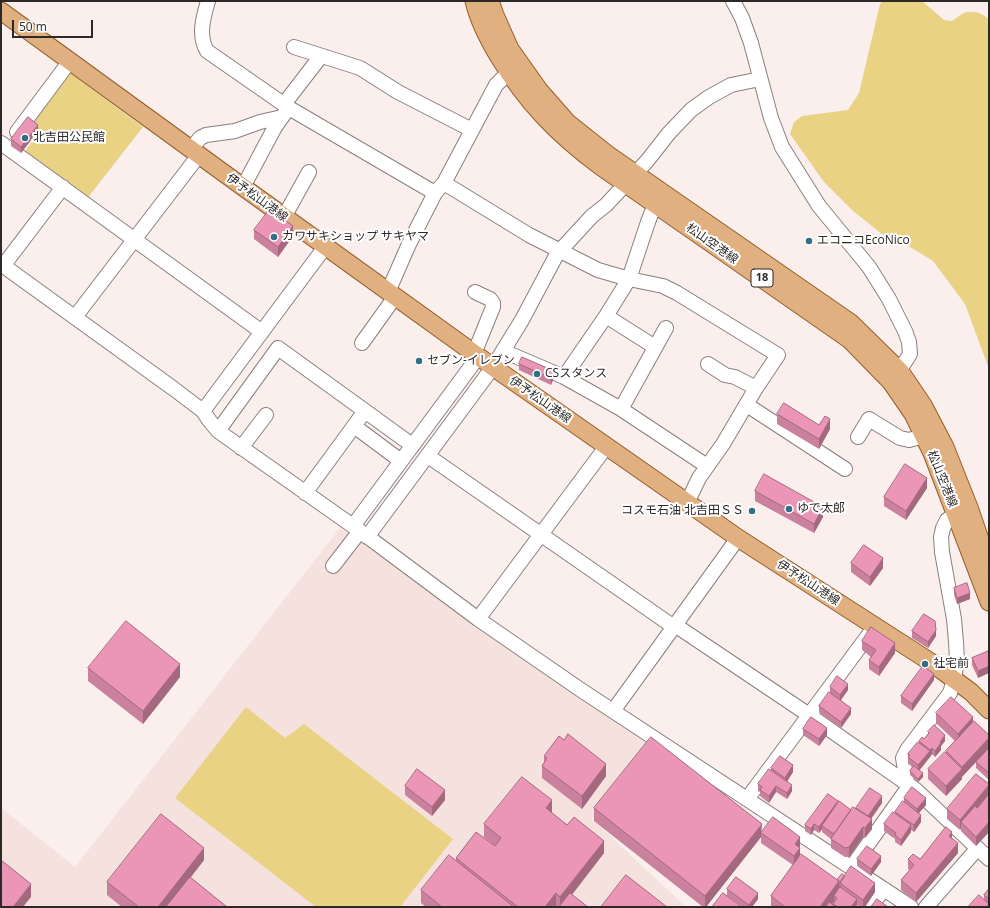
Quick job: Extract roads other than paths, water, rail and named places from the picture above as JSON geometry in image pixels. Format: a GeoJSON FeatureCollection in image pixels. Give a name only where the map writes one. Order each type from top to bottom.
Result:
{"type":"FeatureCollection","features":[{"type":"Feature","properties":{"kind":"main road","name":"松山空港線"},"geometry":{"type":"LineString","coordinates":[[474,1],[481,26],[519,88],[543,117],[563,137],[585,155],[630,178],[851,323],[895,376],[922,405],[945,447],[970,510],[989,566]]}},
{"type":"Feature","properties":{"kind":"main road","name":"松山空港線"},"geometry":{"type":"LineString","coordinates":[[490,1],[494,15],[510,49],[538,90],[568,123],[607,154],[655,204],[850,340],[895,376],[932,453],[989,602]]}},
{"type":"Feature","properties":{"kind":"main road","name":"伊予松山港線"},"geometry":{"type":"LineString","coordinates":[[1,11],[392,295],[606,447],[738,538],[929,660],[971,692],[989,710]]}},
{"type":"Feature","properties":{"kind":"street"},"geometry":{"type":"LineString","coordinates":[[208,1],[201,35],[203,44],[207,51],[285,110],[598,270],[629,279],[663,286],[677,293],[778,355],[756,388],[723,444],[699,478],[687,503]]}},
{"type":"Feature","properties":{"kind":"street"},"geometry":{"type":"LineString","coordinates":[[733,1],[742,18],[771,118],[782,147],[819,206],[869,267],[889,299],[902,324],[909,342],[910,354],[895,376]]}},
{"type":"Feature","properties":{"kind":"street"},"geometry":{"type":"LineString","coordinates":[[294,47],[360,68],[398,92],[472,130]]}},
{"type":"Feature","properties":{"kind":"street"},"geometry":{"type":"LineString","coordinates":[[243,187],[285,110],[322,56]]}},
{"type":"Feature","properties":{"kind":"street"},"geometry":{"type":"LineString","coordinates":[[70,61],[3,147],[63,187],[262,332]]}},
{"type":"Feature","properties":{"kind":"street"},"geometry":{"type":"LineString","coordinates":[[362,343],[392,295],[409,244],[439,188],[496,85],[509,72]]}},
{"type":"Feature","properties":{"kind":"street"},"geometry":{"type":"LineString","coordinates":[[333,566],[360,531],[428,456],[493,367],[522,320],[548,268],[560,250],[592,216],[606,205],[647,161],[669,133],[697,106],[709,97],[731,85],[760,78]]}},
{"type":"Feature","properties":{"kind":"street"},"geometry":{"type":"LineString","coordinates":[[75,317],[135,240],[195,152],[200,138],[206,135],[235,131],[260,122],[285,110]]}},
{"type":"Feature","properties":{"kind":"street"},"geometry":{"type":"LineString","coordinates":[[284,217],[309,172]]}},
{"type":"Feature","properties":{"kind":"street"},"geometry":{"type":"LineString","coordinates":[[63,187],[2,265],[203,411],[218,431],[360,531],[478,619],[613,711],[912,907]]}},
{"type":"Feature","properties":{"kind":"street"},"geometry":{"type":"LineString","coordinates":[[564,377],[606,316],[629,279],[655,204]]}},
{"type":"Feature","properties":{"kind":"street"},"geometry":{"type":"LineString","coordinates":[[203,411],[326,247]]}},
{"type":"Feature","properties":{"kind":"street"},"geometry":{"type":"LineString","coordinates":[[360,531],[401,461],[476,355],[493,307],[493,303],[490,299],[475,292]]}},
{"type":"Feature","properties":{"kind":"street"},"geometry":{"type":"LineString","coordinates":[[606,316],[655,348]]}},
{"type":"Feature","properties":{"kind":"street"},"geometry":{"type":"LineString","coordinates":[[621,409],[666,328]]}},
{"type":"Feature","properties":{"kind":"street"},"geometry":{"type":"LineString","coordinates":[[218,431],[278,348],[412,445]]}},
{"type":"Feature","properties":{"kind":"street"},"geometry":{"type":"LineString","coordinates":[[503,351],[564,377],[621,409],[707,466]]}},
{"type":"Feature","properties":{"kind":"street"},"geometry":{"type":"LineString","coordinates":[[708,364],[725,375],[736,378],[756,388]]}},
{"type":"Feature","properties":{"kind":"street"},"geometry":{"type":"LineString","coordinates":[[747,405],[845,468]]}},
{"type":"Feature","properties":{"kind":"street"},"geometry":{"type":"LineString","coordinates":[[305,493],[365,411]]}},
{"type":"Feature","properties":{"kind":"street"},"geometry":{"type":"LineString","coordinates":[[241,448],[266,414]]}},
{"type":"Feature","properties":{"kind":"street"},"geometry":{"type":"LineString","coordinates":[[858,437],[869,419],[900,438],[909,440],[924,436]]}},
{"type":"Feature","properties":{"kind":"street"},"geometry":{"type":"LineString","coordinates":[[354,426],[401,461]]}},
{"type":"Feature","properties":{"kind":"street"},"geometry":{"type":"LineString","coordinates":[[478,619],[606,447]]}},
{"type":"Feature","properties":{"kind":"street"},"geometry":{"type":"LineString","coordinates":[[428,456],[540,535],[809,715],[916,790],[989,859]]}},
{"type":"Feature","properties":{"kind":"street"},"geometry":{"type":"LineString","coordinates":[[851,868],[908,788],[903,758],[907,750],[950,693],[954,680],[957,660],[954,619],[942,552],[941,537],[947,520],[956,514]]}},
{"type":"Feature","properties":{"kind":"street"},"geometry":{"type":"LineString","coordinates":[[613,711],[738,538]]}},
{"type":"Feature","properties":{"kind":"street"},"geometry":{"type":"LineString","coordinates":[[747,799],[875,626]]}},
{"type":"Feature","properties":{"kind":"street"},"geometry":{"type":"LineString","coordinates":[[926,907],[977,849]]}},
{"type":"Feature","properties":{"kind":"street"},"geometry":{"type":"LineString","coordinates":[[870,907],[884,889]]}},
{"type":"Feature","properties":{"kind":"place","name":"北吉田公民館"},"geometry":{"type":"Point","coordinates":[25,138]}},
{"type":"Feature","properties":{"kind":"place","name":"カワサキショップ サキヤマ"},"geometry":{"type":"Point","coordinates":[274,237]}},
{"type":"Feature","properties":{"kind":"place","name":"エコニコEcoNico"},"geometry":{"type":"Point","coordinates":[809,241]}},
{"type":"Feature","properties":{"kind":"place","name":"セブン-イレブン"},"geometry":{"type":"Point","coordinates":[419,361]}},
{"type":"Feature","properties":{"kind":"place","name":"CSスタンス"},"geometry":{"type":"Point","coordinates":[537,374]}},
{"type":"Feature","properties":{"kind":"place","name":"ゆで太郎"},"geometry":{"type":"Point","coordinates":[789,509]}},
{"type":"Feature","properties":{"kind":"place","name":"コスモ石油 北吉田ＳＳ"},"geometry":{"type":"Point","coordinates":[752,511]}},
{"type":"Feature","properties":{"kind":"place","name":"社宅前"},"geometry":{"type":"Point","coordinates":[925,664]}}]}
